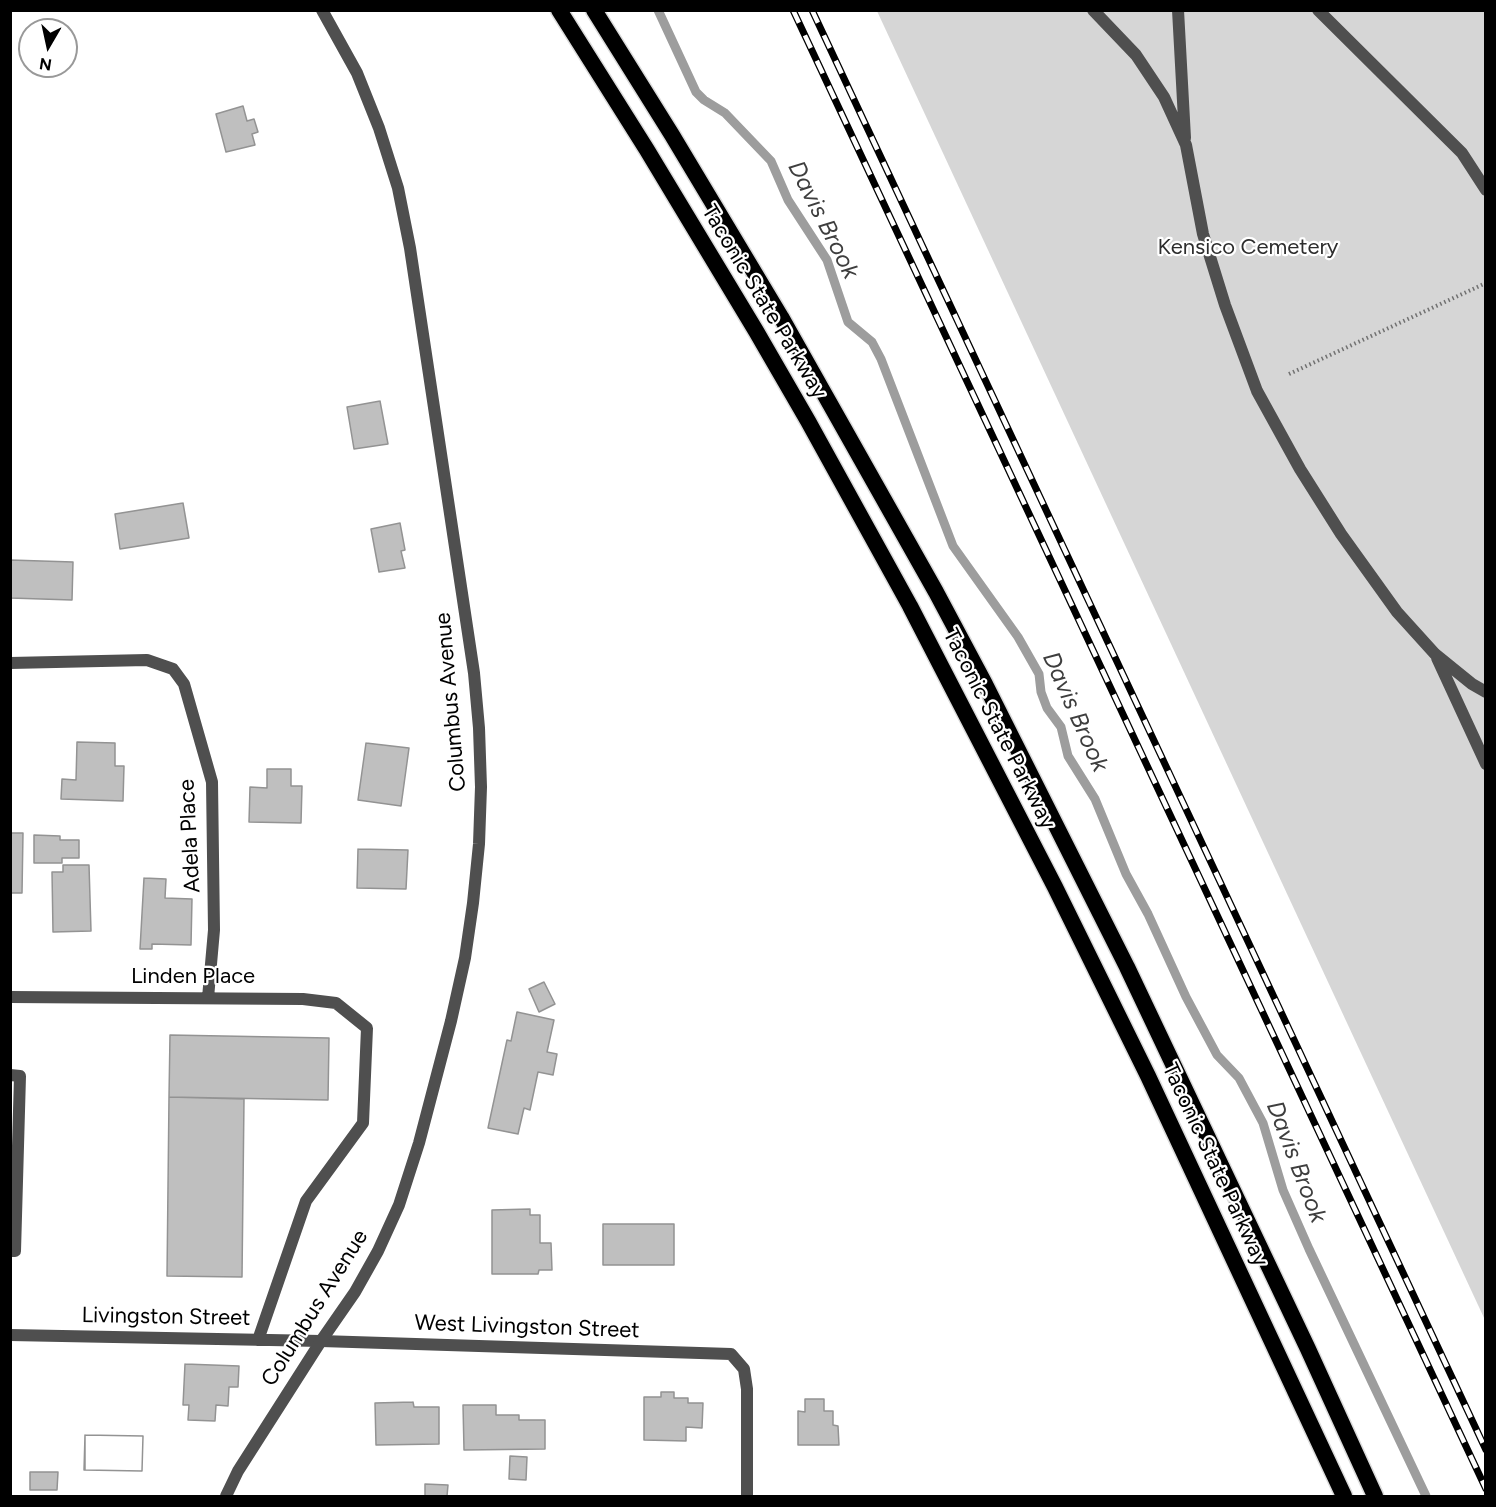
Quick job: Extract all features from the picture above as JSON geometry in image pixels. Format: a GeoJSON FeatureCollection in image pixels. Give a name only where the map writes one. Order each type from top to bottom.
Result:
{"type":"FeatureCollection","features":[{"type":"Feature","properties":{"kind":"highway","name":"Taconic State Parkway"},"geometry":{"type":"LineString","coordinates":[[560,10],[762,341],[910,606],[1013,804],[1132,1044],[1273,1341],[1344,1497]]}},
{"type":"Feature","properties":{"kind":"highway","name":"Taconic State Parkway"},"geometry":{"type":"LineString","coordinates":[[594,10],[787,327],[985,684],[1148,1010],[1375,1497]]}},
{"type":"Feature","properties":{"kind":"street","name":"Columbus Avenue"},"geometry":{"type":"LineString","coordinates":[[226,1497],[238,1471],[355,1292],[378,1251],[399,1205],[419,1143],[451,1021],[465,958],[478,856],[481,787],[474,673],[410,248],[400,198],[379,128],[357,73],[322,10]]}},
{"type":"Feature","properties":{"kind":"street"},"geometry":{"type":"LineString","coordinates":[[1093,10],[1136,55],[1164,98],[1186,145]]}},
{"type":"Feature","properties":{"kind":"street"},"geometry":{"type":"LineString","coordinates":[[1178,10],[1186,145],[1203,234],[1225,305],[1257,391],[1300,469],[1341,534],[1397,612],[1436,654],[1485,692]]}},
{"type":"Feature","properties":{"kind":"street"},"geometry":{"type":"LineString","coordinates":[[1318,10],[1462,153],[1485,190]]}},
{"type":"Feature","properties":{"kind":"street"},"geometry":{"type":"LineString","coordinates":[[1436,654],[1485,764]]}},
{"type":"Feature","properties":{"kind":"street","name":"Adela Place"},"geometry":{"type":"LineString","coordinates":[[10,663],[147,660],[173,669],[184,684],[212,782],[214,930],[208,998]]}},
{"type":"Feature","properties":{"kind":"street","name":"Linden Place"},"geometry":{"type":"LineString","coordinates":[[10,997],[303,999],[336,1003],[367,1028],[363,1123],[306,1201],[258,1340]]}},
{"type":"Feature","properties":{"kind":"street"},"geometry":{"type":"LineString","coordinates":[[10,1076],[20,1076],[15,1251],[10,1251]]}},
{"type":"Feature","properties":{"kind":"street","name":"Livingston Street"},"geometry":{"type":"LineString","coordinates":[[10,1335],[321,1341]]}},
{"type":"Feature","properties":{"kind":"street","name":"West Livingston Street"},"geometry":{"type":"LineString","coordinates":[[321,1341],[731,1354],[744,1369],[747,1389],[747,1497]]}},
{"type":"Feature","properties":{"kind":"path"},"geometry":{"type":"LineString","coordinates":[[1289,374],[1485,283]]}},
{"type":"Feature","properties":{"kind":"green space","name":"Kensico Cemetery"},"geometry":{"type":"Polygon","coordinates":[[[877,11],[1485,11],[1485,1320],[877,11]]]}},
{"type":"Feature","properties":{"kind":"building"},"geometry":{"type":"Polygon","coordinates":[[[243,106],[247,121],[254,119],[258,132],[252,134],[255,145],[226,152],[216,114],[243,106]]]}},
{"type":"Feature","properties":{"kind":"building"},"geometry":{"type":"Polygon","coordinates":[[[380,401],[388,444],[354,449],[347,407],[380,401]]]}},
{"type":"Feature","properties":{"kind":"building"},"geometry":{"type":"Polygon","coordinates":[[[183,503],[189,538],[120,549],[115,514],[183,503]]]}},
{"type":"Feature","properties":{"kind":"building"},"geometry":{"type":"Polygon","coordinates":[[[400,523],[405,550],[401,551],[405,568],[379,572],[371,529],[400,523]]]}},
{"type":"Feature","properties":{"kind":"building"},"geometry":{"type":"Polygon","coordinates":[[[10,560],[73,562],[72,600],[10,598],[10,560]]]}},
{"type":"Feature","properties":{"kind":"building"},"geometry":{"type":"Polygon","coordinates":[[[77,742],[115,743],[115,766],[124,766],[123,801],[61,799],[62,779],[76,780],[77,742]]]}},
{"type":"Feature","properties":{"kind":"building"},"geometry":{"type":"Polygon","coordinates":[[[366,743],[409,748],[401,806],[358,800],[366,743]]]}},
{"type":"Feature","properties":{"kind":"building"},"geometry":{"type":"Polygon","coordinates":[[[267,769],[291,769],[291,786],[302,786],[301,823],[249,822],[250,787],[267,788],[267,769]]]}},
{"type":"Feature","properties":{"kind":"building"},"geometry":{"type":"Polygon","coordinates":[[[10,833],[23,833],[22,893],[10,893],[10,833]]]}},
{"type":"Feature","properties":{"kind":"building"},"geometry":{"type":"Polygon","coordinates":[[[34,835],[60,836],[60,840],[79,840],[79,858],[62,858],[62,863],[34,863],[34,835]]]}},
{"type":"Feature","properties":{"kind":"building"},"geometry":{"type":"Polygon","coordinates":[[[358,849],[408,850],[406,889],[357,888],[358,849]]]}},
{"type":"Feature","properties":{"kind":"building"},"geometry":{"type":"Polygon","coordinates":[[[63,865],[89,865],[91,931],[53,932],[52,872],[63,872],[63,865]]]}},
{"type":"Feature","properties":{"kind":"building"},"geometry":{"type":"Polygon","coordinates":[[[144,878],[166,879],[165,898],[192,899],[191,945],[152,944],[152,949],[140,949],[144,878]]]}},
{"type":"Feature","properties":{"kind":"building"},"geometry":{"type":"Polygon","coordinates":[[[544,982],[555,1004],[539,1012],[529,989],[544,982]]]}},
{"type":"Feature","properties":{"kind":"building"},"geometry":{"type":"Polygon","coordinates":[[[517,1012],[554,1020],[547,1052],[557,1054],[553,1075],[538,1072],[530,1110],[524,1108],[518,1134],[488,1128],[507,1040],[511,1041],[517,1012]]]}},
{"type":"Feature","properties":{"kind":"building"},"geometry":{"type":"Polygon","coordinates":[[[170,1035],[329,1038],[328,1100],[169,1097],[170,1035]]]}},
{"type":"Feature","properties":{"kind":"building"},"geometry":{"type":"Polygon","coordinates":[[[169,1097],[244,1099],[242,1277],[167,1276],[169,1097]]]}},
{"type":"Feature","properties":{"kind":"building"},"geometry":{"type":"Polygon","coordinates":[[[530,1209],[530,1215],[540,1215],[540,1243],[551,1243],[552,1270],[539,1270],[538,1274],[492,1274],[492,1210],[530,1209]]]}},
{"type":"Feature","properties":{"kind":"building"},"geometry":{"type":"Polygon","coordinates":[[[603,1224],[674,1224],[674,1265],[603,1265],[603,1224]]]}},
{"type":"Feature","properties":{"kind":"building"},"geometry":{"type":"Polygon","coordinates":[[[185,1364],[239,1366],[238,1387],[229,1387],[228,1406],[216,1405],[215,1421],[188,1420],[189,1405],[183,1405],[185,1364]]]}},
{"type":"Feature","properties":{"kind":"building"},"geometry":{"type":"Polygon","coordinates":[[[661,1392],[674,1392],[674,1398],[688,1398],[688,1403],[703,1403],[702,1428],[686,1427],[686,1441],[644,1440],[644,1397],[661,1397],[661,1392]]]}},
{"type":"Feature","properties":{"kind":"building"},"geometry":{"type":"Polygon","coordinates":[[[805,1399],[824,1399],[824,1411],[833,1411],[833,1425],[838,1426],[839,1445],[798,1445],[798,1411],[805,1412],[805,1399]]]}},
{"type":"Feature","properties":{"kind":"building"},"geometry":{"type":"Polygon","coordinates":[[[413,1402],[414,1407],[439,1407],[439,1444],[376,1445],[375,1403],[413,1402]]]}},
{"type":"Feature","properties":{"kind":"building"},"geometry":{"type":"Polygon","coordinates":[[[463,1405],[496,1405],[496,1415],[519,1415],[519,1420],[545,1420],[545,1449],[464,1450],[463,1405]]]}},
{"type":"Feature","properties":{"kind":"building"},"geometry":{"type":"Polygon","coordinates":[[[85,1435],[143,1436],[142,1471],[84,1470],[85,1435]]]}},
{"type":"Feature","properties":{"kind":"building"},"geometry":{"type":"Polygon","coordinates":[[[85,1435],[143,1436],[142,1471],[85,1470],[85,1435]]]}},
{"type":"Feature","properties":{"kind":"building"},"geometry":{"type":"Polygon","coordinates":[[[510,1456],[527,1457],[526,1480],[509,1479],[510,1456]]]}},
{"type":"Feature","properties":{"kind":"building"},"geometry":{"type":"Polygon","coordinates":[[[30,1472],[58,1472],[57,1490],[30,1490],[30,1472]]]}},
{"type":"Feature","properties":{"kind":"building"},"geometry":{"type":"Polygon","coordinates":[[[425,1484],[448,1485],[447,1496],[425,1496],[425,1484]]]}},
{"type":"Feature","properties":{"kind":"waterway","name":"Davis Brook"},"geometry":{"type":"LineString","coordinates":[[658,10],[696,92],[725,113],[771,161],[788,200],[827,260],[848,322],[872,342],[881,359],[953,546],[1018,637],[1039,674],[1041,692],[1047,708],[1061,727],[1068,756],[1095,799],[1126,874],[1148,914],[1186,997],[1217,1055],[1239,1078],[1263,1123],[1283,1190],[1426,1496]]}},
{"type":"Feature","properties":{"kind":"railway"},"geometry":{"type":"LineString","coordinates":[[793,10],[1486,1489]]}},
{"type":"Feature","properties":{"kind":"railway"},"geometry":{"type":"LineString","coordinates":[[812,10],[1486,1450]]}}]}
